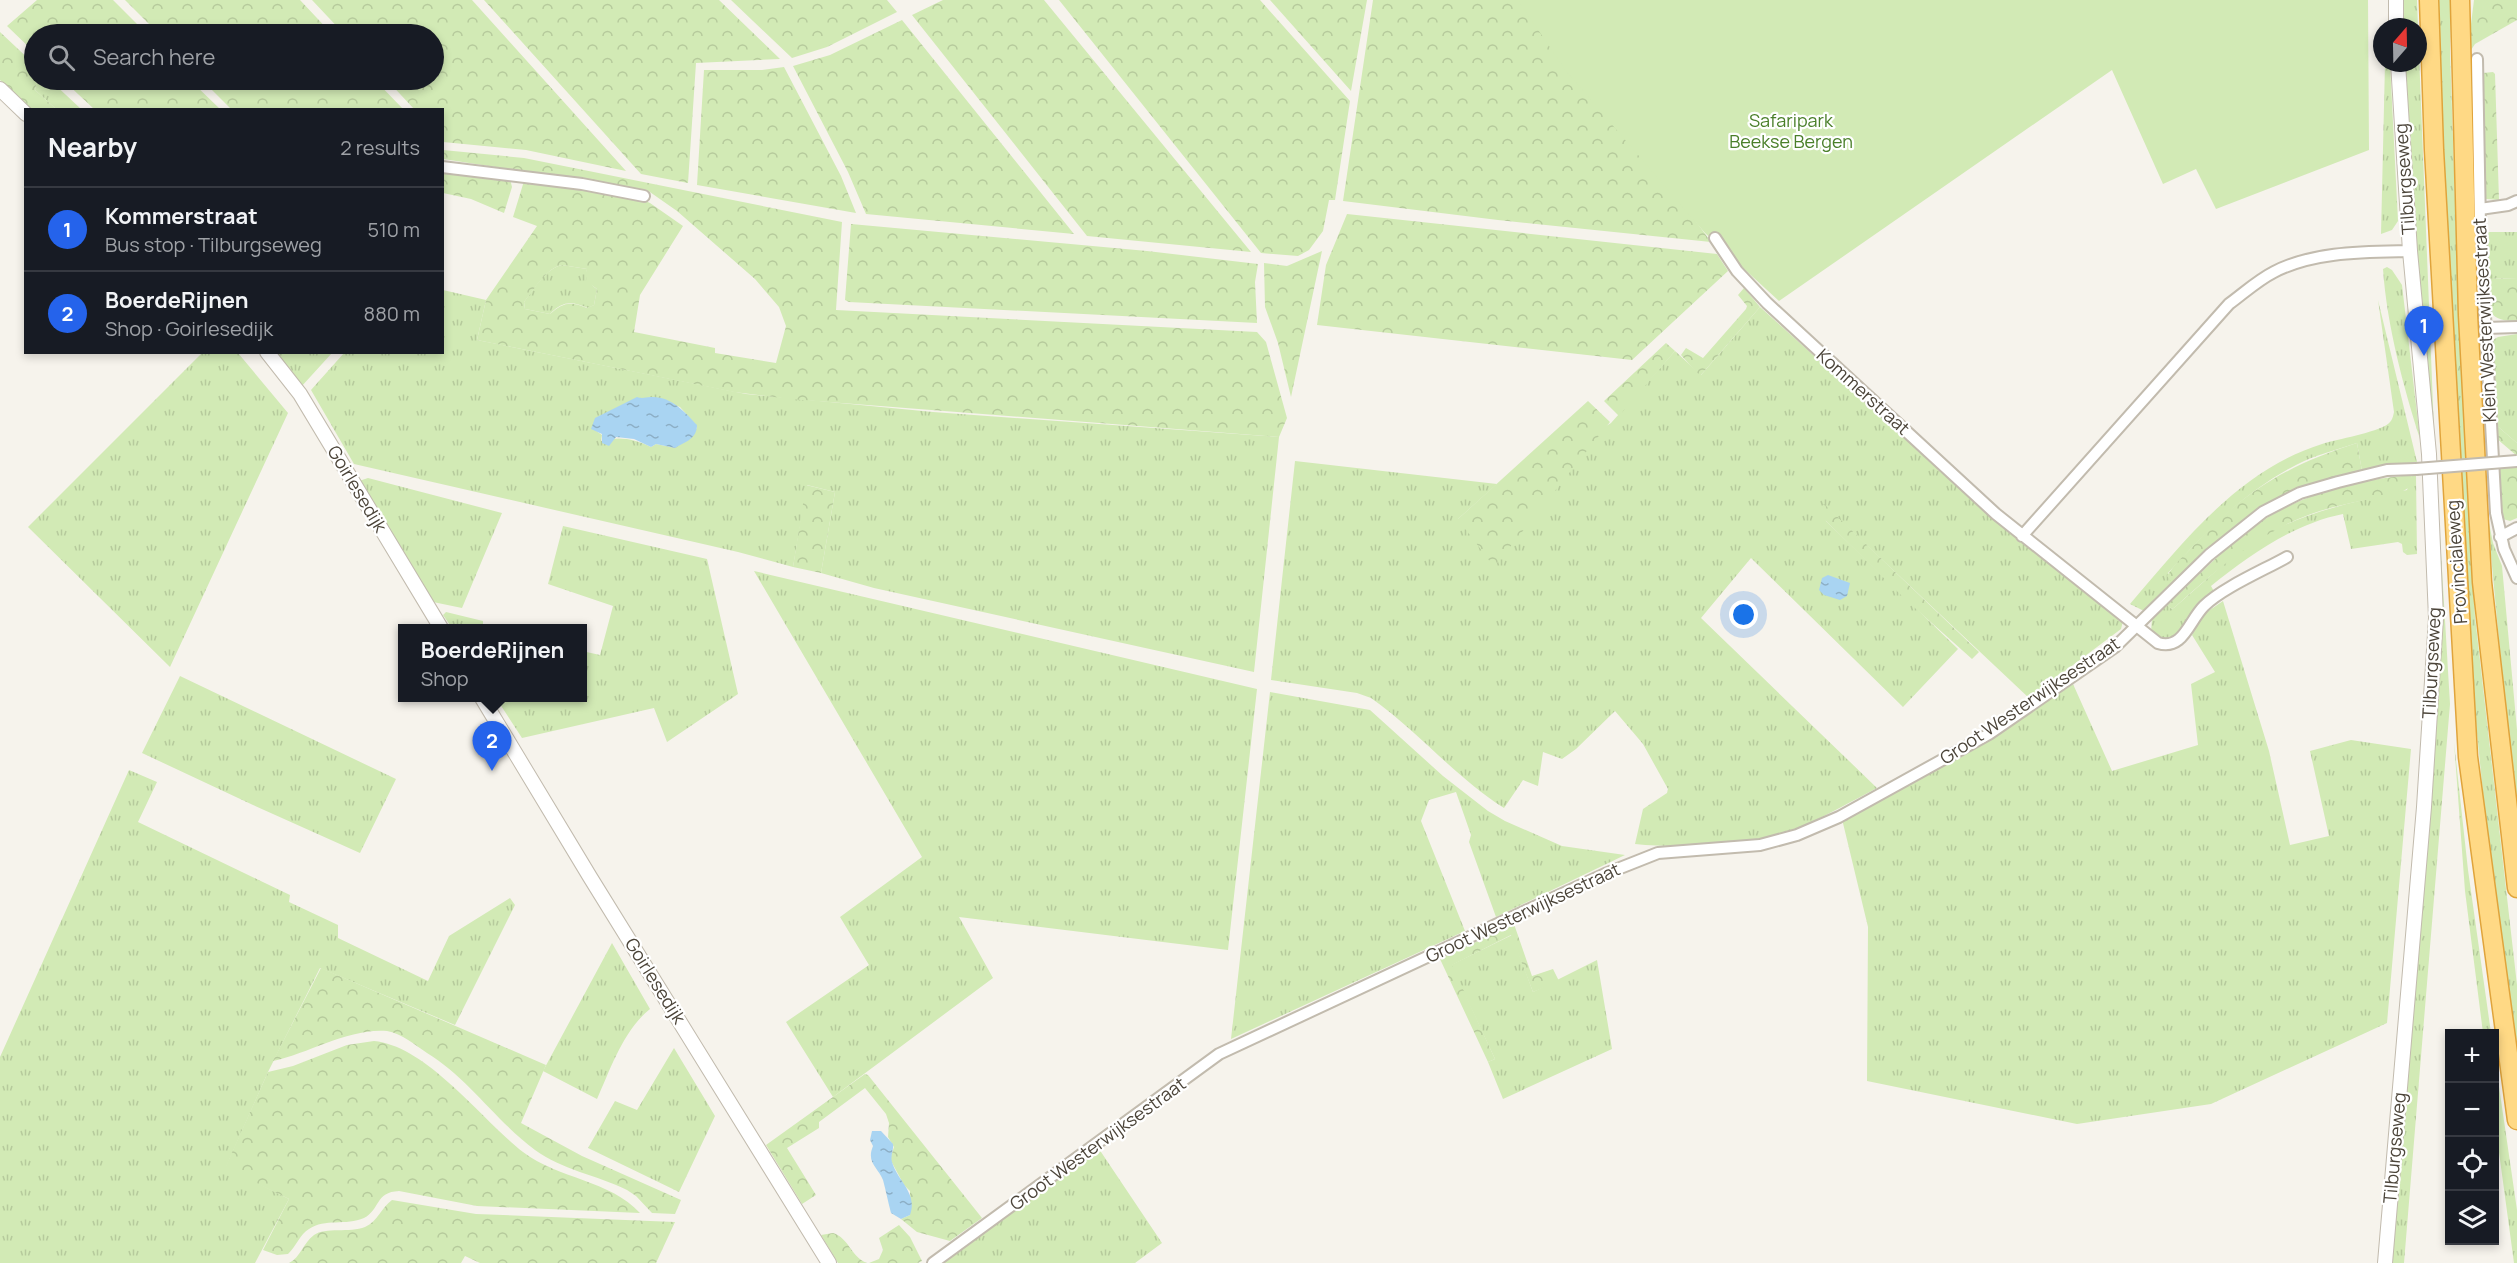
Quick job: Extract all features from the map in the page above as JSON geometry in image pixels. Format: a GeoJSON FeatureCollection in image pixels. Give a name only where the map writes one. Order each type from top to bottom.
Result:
{"type":"FeatureCollection","features":[{"type":"Feature","properties":{"kind":"highway","name":"Provincialeweg"},"geometry":{"type":"LineString","coordinates":[[2429,0],[2435,173],[2468,757],[2517,1120]]}},
{"type":"Feature","properties":{"kind":"highway","name":"Provincialeweg"},"geometry":{"type":"LineString","coordinates":[[2460,0],[2468,315],[2482,570],[2517,888]]}},
{"type":"Feature","properties":{"kind":"street"},"geometry":{"type":"LineString","coordinates":[[2396,0],[2396,18]]}},
{"type":"Feature","properties":{"kind":"street","name":"Klein Westerwijksestraat"},"geometry":{"type":"LineString","coordinates":[[2477,59],[2480,209],[2495,501],[2500,537],[2517,578]]}},
{"type":"Feature","properties":{"kind":"street","name":"Tilburgseweg"},"geometry":{"type":"LineString","coordinates":[[2385,1263],[2424,807],[2436,618],[2429,454],[2410,251],[2399,72]]}},
{"type":"Feature","properties":{"kind":"street"},"geometry":{"type":"LineString","coordinates":[[0,88],[24,112]]}},
{"type":"Feature","properties":{"kind":"street"},"geometry":{"type":"LineString","coordinates":[[444,167],[582,184],[644,196]]}},
{"type":"Feature","properties":{"kind":"street"},"geometry":{"type":"LineString","coordinates":[[2480,209],[2508,205],[2517,201]]}},
{"type":"Feature","properties":{"kind":"street","name":"Kommerstraat"},"geometry":{"type":"LineString","coordinates":[[1715,238],[1737,271],[1796,330],[2022,536],[2138,627]]}},
{"type":"Feature","properties":{"kind":"street"},"geometry":{"type":"LineString","coordinates":[[2022,536],[2229,304],[2263,278],[2312,258],[2410,251]]}},
{"type":"Feature","properties":{"kind":"street"},"geometry":{"type":"LineString","coordinates":[[2486,328],[2517,327]]}},
{"type":"Feature","properties":{"kind":"street","name":"Goirlesedijk"},"geometry":{"type":"LineString","coordinates":[[269,354],[300,394],[439,624]]}},
{"type":"Feature","properties":{"kind":"street","name":"Groot Westerwijksestraat"},"geometry":{"type":"LineString","coordinates":[[933,1263],[1219,1054],[1605,874],[1658,853],[1760,846],[1797,835],[1839,817],[1989,734],[2115,647],[2209,555],[2263,512],[2300,493],[2387,470],[2517,461]]}},
{"type":"Feature","properties":{"kind":"street"},"geometry":{"type":"LineString","coordinates":[[2500,537],[2516,531]]}},
{"type":"Feature","properties":{"kind":"street","name":"Groot Westerwijksestraat"},"geometry":{"type":"LineString","coordinates":[[2138,627],[2158,643],[2168,645],[2175,643],[2204,606],[2287,557]]}},
{"type":"Feature","properties":{"kind":"street","name":"Goirlesedijk"},"geometry":{"type":"LineString","coordinates":[[484,702],[829,1263]]}},
{"type":"Feature","properties":{"kind":"green space"},"geometry":{"type":"Polygon","coordinates":[[[37,0],[113,0],[137,24],[24,24],[24,42],[7,26],[37,0]]]}},
{"type":"Feature","properties":{"kind":"green space"},"geometry":{"type":"Polygon","coordinates":[[[125,0],[300,0],[323,24],[149,24],[125,0]]]}},
{"type":"Feature","properties":{"kind":"green space"},"geometry":{"type":"Polygon","coordinates":[[[312,0],[472,0],[626,171],[526,150],[444,142],[444,108],[413,108],[396,90],[444,90],[444,24],[335,24],[312,0]]]}},
{"type":"Feature","properties":{"kind":"green space"},"geometry":{"type":"Polygon","coordinates":[[[484,0],[719,0],[780,59],[696,63],[688,183],[641,174],[484,0]]]}},
{"type":"Feature","properties":{"kind":"green space"},"geometry":{"type":"Polygon","coordinates":[[[731,0],[887,0],[897,12],[827,47],[792,58],[731,0]]]}},
{"type":"Feature","properties":{"kind":"green space"},"geometry":{"type":"Polygon","coordinates":[[[943,0],[1044,0],[1251,252],[1087,236],[912,15],[943,0]]]}},
{"type":"Feature","properties":{"kind":"green space"},"geometry":{"type":"Polygon","coordinates":[[[1059,0],[1260,0],[1350,101],[1335,200],[1329,200],[1323,231],[1309,250],[1298,256],[1261,253],[1059,0]]]}},
{"type":"Feature","properties":{"kind":"green space"},"geometry":{"type":"Polygon","coordinates":[[[1270,0],[1367,0],[1351,91],[1270,0]]]}},
{"type":"Feature","properties":{"kind":"green space"},"geometry":{"type":"Polygon","coordinates":[[[1373,0],[1534,0],[1711,242],[1343,201],[1373,0]]]}},
{"type":"Feature","properties":{"kind":"green space","name":"Safaripark Beekse Bergen"},"geometry":{"type":"Polygon","coordinates":[[[1518,0],[2368,0],[2369,150],[2216,209],[2196,169],[2163,184],[2112,70],[1779,301],[1705,233],[1566,71],[1518,0]]]}},
{"type":"Feature","properties":{"kind":"green space"},"geometry":{"type":"Polygon","coordinates":[[[2400,0],[2417,0],[2418,18],[2400,18],[2400,0]]]}},
{"type":"Feature","properties":{"kind":"green space"},"geometry":{"type":"Polygon","coordinates":[[[2437,0],[2451,0],[2450,51],[2456,230],[2475,617],[2517,985],[2517,1087],[2502,980],[2465,615],[2437,0]]]}},
{"type":"Feature","properties":{"kind":"green space"},"geometry":{"type":"Polygon","coordinates":[[[2474,0],[2517,0],[2517,20],[2475,44],[2467,56],[2474,0]]]}},
{"type":"Feature","properties":{"kind":"green space"},"geometry":{"type":"Polygon","coordinates":[[[902,20],[1074,234],[866,214],[848,172],[793,66],[830,55],[902,20]]]}},
{"type":"Feature","properties":{"kind":"green space"},"geometry":{"type":"Polygon","coordinates":[[[0,32],[24,55],[24,90],[35,90],[55,108],[29,108],[0,80],[0,32]]]}},
{"type":"Feature","properties":{"kind":"green space"},"geometry":{"type":"Polygon","coordinates":[[[784,67],[841,176],[856,213],[697,185],[704,70],[762,70],[784,67]]]}},
{"type":"Feature","properties":{"kind":"green space"},"geometry":{"type":"Polygon","coordinates":[[[2385,72],[2390,72],[2398,221],[2392,230],[2381,234],[2385,72]]]}},
{"type":"Feature","properties":{"kind":"green space"},"geometry":{"type":"Polygon","coordinates":[[[2403,72],[2420,72],[2434,431],[2410,195],[2403,72]]]}},
{"type":"Feature","properties":{"kind":"green space"},"geometry":{"type":"Polygon","coordinates":[[[2493,72],[2495,74],[2499,200],[2486,199],[2485,193],[2482,84],[2483,73],[2493,72]]]}},
{"type":"Feature","properties":{"kind":"green space"},"geometry":{"type":"Polygon","coordinates":[[[35,90],[61,90],[80,108],[55,108],[35,90]]]}},
{"type":"Feature","properties":{"kind":"green space"},"geometry":{"type":"Polygon","coordinates":[[[74,90],[200,90],[219,108],[93,108],[74,90]]]}},
{"type":"Feature","properties":{"kind":"green space"},"geometry":{"type":"Polygon","coordinates":[[[212,90],[385,90],[402,108],[230,108],[212,90]]]}},
{"type":"Feature","properties":{"kind":"green space"},"geometry":{"type":"Polygon","coordinates":[[[444,150],[524,158],[842,222],[836,310],[1257,332],[1266,342],[1287,418],[1279,437],[790,399],[734,392],[477,340],[486,300],[537,226],[513,217],[524,181],[590,189],[641,199],[683,226],[640,295],[634,332],[715,348],[715,353],[776,363],[786,326],[779,307],[755,279],[677,211],[647,190],[444,159],[444,150]],[[562,265],[556,267],[541,280],[524,302],[525,309],[550,314],[567,304],[587,308],[594,305],[597,289],[586,281],[587,269],[562,265]]]}},
{"type":"Feature","properties":{"kind":"green space"},"geometry":{"type":"Polygon","coordinates":[[[444,170],[510,179],[512,187],[504,213],[471,199],[444,193],[444,170]]]}},
{"type":"Feature","properties":{"kind":"green space"},"geometry":{"type":"Polygon","coordinates":[[[1347,214],[1717,254],[1728,271],[1632,360],[1317,325],[1326,265],[1347,214]]]}},
{"type":"Feature","properties":{"kind":"green space"},"geometry":{"type":"Polygon","coordinates":[[[851,224],[1147,251],[1258,264],[1255,282],[1257,323],[849,302],[845,300],[851,224]]]}},
{"type":"Feature","properties":{"kind":"green space"},"geometry":{"type":"Polygon","coordinates":[[[2485,232],[2517,232],[2517,278],[2487,279],[2485,232]]]}},
{"type":"Feature","properties":{"kind":"green space"},"geometry":{"type":"Polygon","coordinates":[[[1322,251],[1291,397],[1278,343],[1265,307],[1264,263],[1287,266],[1322,251]]]}},
{"type":"Feature","properties":{"kind":"green space"},"geometry":{"type":"Polygon","coordinates":[[[562,265],[587,269],[589,281],[597,289],[594,305],[588,308],[577,304],[563,305],[550,314],[525,309],[524,302],[541,280],[551,270],[562,265]]]}},
{"type":"Feature","properties":{"kind":"green space"},"geometry":{"type":"Polygon","coordinates":[[[2387,267],[2392,270],[2402,285],[2420,439],[2392,334],[2383,269],[2387,267]]]}},
{"type":"Feature","properties":{"kind":"green space"},"geometry":{"type":"Polygon","coordinates":[[[2517,278],[2517,321],[2499,319],[2490,310],[2487,279],[2517,278]]]}},
{"type":"Feature","properties":{"kind":"green space"},"geometry":{"type":"Polygon","coordinates":[[[1744,288],[1760,307],[1700,376],[1681,355],[1686,348],[1703,358],[1746,309],[1747,306],[1738,295],[1744,288]]]}},
{"type":"Feature","properties":{"kind":"green space"},"geometry":{"type":"Polygon","coordinates":[[[444,290],[486,300],[477,340],[746,394],[933,412],[1279,437],[1254,672],[874,588],[821,573],[835,492],[807,485],[793,567],[738,552],[354,464],[311,390],[343,354],[444,354],[444,290]],[[653,397],[636,398],[595,430],[602,435],[601,441],[627,439],[651,447],[656,444],[675,448],[697,428],[680,407],[653,397]]]}},
{"type":"Feature","properties":{"kind":"green space"},"geometry":{"type":"Polygon","coordinates":[[[2378,300],[2417,462],[2362,471],[2357,443],[2318,455],[2296,465],[2277,475],[2227,513],[2168,573],[2173,584],[2149,608],[2144,611],[2130,604],[2171,556],[2215,510],[2239,489],[2292,456],[2322,444],[2374,430],[2390,422],[2394,412],[2378,300]]]}},
{"type":"Feature","properties":{"kind":"green space"},"geometry":{"type":"Polygon","coordinates":[[[1760,307],[1974,500],[2123,621],[2121,629],[2029,698],[1824,505],[1826,521],[1958,649],[1903,707],[1751,558],[1701,618],[1877,788],[1822,817],[1785,833],[1743,842],[1698,846],[1635,844],[1643,809],[1667,793],[1668,789],[1643,744],[1615,711],[1576,749],[1562,759],[1543,752],[1538,786],[1523,780],[1504,808],[1469,782],[1371,698],[1357,693],[1271,680],[1295,461],[1497,484],[1458,519],[1611,423],[1675,351],[1701,375],[1760,307]]]}},
{"type":"Feature","properties":{"kind":"green space"},"geometry":{"type":"Polygon","coordinates":[[[2517,334],[2517,443],[2495,424],[2490,350],[2493,340],[2498,337],[2517,334]]]}},
{"type":"Feature","properties":{"kind":"green space"},"geometry":{"type":"Polygon","coordinates":[[[1666,343],[1675,351],[1619,416],[1604,401],[1666,343]]]}},
{"type":"Feature","properties":{"kind":"green space"},"geometry":{"type":"Polygon","coordinates":[[[201,354],[239,354],[288,413],[170,667],[28,527],[201,354]]]}},
{"type":"Feature","properties":{"kind":"green space"},"geometry":{"type":"Polygon","coordinates":[[[276,354],[331,354],[301,387],[276,354]]]}},
{"type":"Feature","properties":{"kind":"green space"},"geometry":{"type":"Polygon","coordinates":[[[1588,401],[1610,422],[1494,567],[1458,519],[1588,401]]]}},
{"type":"Feature","properties":{"kind":"green space"},"geometry":{"type":"Polygon","coordinates":[[[2495,424],[2517,443],[2517,456],[2496,438],[2495,424]]]}},
{"type":"Feature","properties":{"kind":"green space"},"geometry":{"type":"Polygon","coordinates":[[[2357,443],[2362,471],[2312,484],[2278,497],[2230,530],[2173,584],[2167,576],[2213,526],[2249,495],[2288,471],[2332,451],[2357,443]]]}},
{"type":"Feature","properties":{"kind":"green space"},"geometry":{"type":"Polygon","coordinates":[[[2517,467],[2517,518],[2510,521],[2503,519],[2499,469],[2517,467]]]}},
{"type":"Feature","properties":{"kind":"green space"},"geometry":{"type":"Polygon","coordinates":[[[2412,475],[2416,475],[2417,554],[2407,555],[2403,552],[2402,544],[2398,542],[2351,549],[2343,514],[2325,519],[2273,542],[2211,586],[2215,593],[2193,610],[2177,635],[2164,642],[2151,632],[2152,619],[2167,605],[2172,609],[2175,607],[2229,559],[2256,540],[2276,529],[2319,512],[2407,490],[2412,475]]]}},
{"type":"Feature","properties":{"kind":"green space"},"geometry":{"type":"Polygon","coordinates":[[[2412,475],[2410,487],[2400,493],[2322,510],[2273,531],[2222,566],[2175,607],[2172,609],[2167,605],[2233,543],[2273,514],[2311,497],[2351,484],[2412,475]]]}},
{"type":"Feature","properties":{"kind":"green space"},"geometry":{"type":"Polygon","coordinates":[[[368,478],[502,513],[462,608],[433,602],[359,481],[368,478]]]}},
{"type":"Feature","properties":{"kind":"green space"},"geometry":{"type":"Polygon","coordinates":[[[806,485],[835,492],[821,573],[793,567],[806,485]]]}},
{"type":"Feature","properties":{"kind":"green space"},"geometry":{"type":"Polygon","coordinates":[[[1824,504],[1979,652],[1972,659],[1906,600],[1820,515],[1818,512],[1824,504]]]}},
{"type":"Feature","properties":{"kind":"green space"},"geometry":{"type":"Polygon","coordinates":[[[2487,513],[2493,543],[2502,566],[2517,730],[2517,831],[2487,513]]]}},
{"type":"Feature","properties":{"kind":"green space"},"geometry":{"type":"Polygon","coordinates":[[[563,526],[707,559],[738,694],[667,742],[654,708],[522,738],[499,702],[587,702],[587,652],[600,655],[613,606],[548,584],[563,526]]]}},
{"type":"Feature","properties":{"kind":"green space"},"geometry":{"type":"Polygon","coordinates":[[[2440,536],[2450,704],[2404,1263],[2392,1263],[2424,874],[2440,634],[2440,536]]]}},
{"type":"Feature","properties":{"kind":"green space"},"geometry":{"type":"Polygon","coordinates":[[[754,571],[1257,689],[1228,950],[959,917],[993,978],[833,1097],[786,1022],[869,965],[840,917],[922,857],[754,571]]]}},
{"type":"Feature","properties":{"kind":"green space"},"geometry":{"type":"Polygon","coordinates":[[[2223,601],[2269,751],[2290,845],[2329,836],[2310,751],[2351,740],[2411,749],[2387,1023],[2211,1104],[2077,1124],[1867,1081],[1868,927],[1842,819],[1967,754],[2073,684],[2112,771],[2198,745],[2191,684],[2215,672],[2192,635],[2204,614],[2223,601]]]}},
{"type":"Feature","properties":{"kind":"green space"},"geometry":{"type":"Polygon","coordinates":[[[446,612],[483,621],[483,624],[449,624],[443,615],[446,612]]]}},
{"type":"Feature","properties":{"kind":"green space"},"geometry":{"type":"Polygon","coordinates":[[[180,676],[396,779],[360,853],[142,753],[180,676]]]}},
{"type":"Feature","properties":{"kind":"green space"},"geometry":{"type":"Polygon","coordinates":[[[1270,692],[1370,710],[1443,776],[1488,811],[1505,821],[1562,846],[1625,855],[1496,917],[1469,842],[1471,835],[1456,792],[1429,800],[1421,821],[1465,931],[1231,1039],[1270,692]]]}},
{"type":"Feature","properties":{"kind":"green space"},"geometry":{"type":"Polygon","coordinates":[[[2454,742],[2468,870],[2490,1029],[2482,1029],[2465,891],[2454,742]]]}},
{"type":"Feature","properties":{"kind":"green space"},"geometry":{"type":"Polygon","coordinates":[[[129,770],[157,782],[138,822],[290,895],[289,902],[338,925],[338,938],[428,981],[449,936],[510,898],[515,905],[455,1025],[320,968],[268,1072],[226,1167],[289,1199],[255,1263],[0,1263],[0,1057],[129,770]]]}},
{"type":"Feature","properties":{"kind":"green space"},"geometry":{"type":"Polygon","coordinates":[[[1514,924],[1532,976],[1553,969],[1559,981],[1533,992],[1511,935],[1452,965],[1495,1059],[1488,1062],[1440,959],[1514,924]]]}},
{"type":"Feature","properties":{"kind":"green space"},"geometry":{"type":"Polygon","coordinates":[[[1512,935],[1533,992],[1597,960],[1612,1049],[1503,1099],[1488,1062],[1495,1059],[1451,965],[1512,935]]]}},
{"type":"Feature","properties":{"kind":"green space"},"geometry":{"type":"Polygon","coordinates":[[[612,943],[650,1009],[625,1039],[597,1099],[543,1071],[612,943]]]}},
{"type":"Feature","properties":{"kind":"green space"},"geometry":{"type":"Polygon","coordinates":[[[321,968],[546,1065],[521,1123],[582,1156],[681,1200],[675,1214],[652,1213],[627,1190],[545,1157],[521,1139],[442,1063],[397,1034],[387,1031],[358,1033],[273,1061],[321,968]]]}},
{"type":"Feature","properties":{"kind":"green space"},"geometry":{"type":"Polygon","coordinates":[[[374,1041],[394,1046],[434,1070],[523,1152],[552,1168],[614,1193],[640,1213],[477,1206],[399,1191],[391,1192],[382,1198],[373,1211],[364,1218],[350,1222],[322,1224],[309,1229],[288,1254],[277,1255],[263,1250],[289,1199],[225,1168],[268,1072],[293,1066],[347,1045],[374,1041]]]}},
{"type":"Feature","properties":{"kind":"green space"},"geometry":{"type":"Polygon","coordinates":[[[674,1048],[715,1116],[679,1192],[588,1148],[615,1101],[637,1110],[674,1048]]]}},
{"type":"Feature","properties":{"kind":"green space"},"geometry":{"type":"Polygon","coordinates":[[[865,1074],[982,1218],[950,1241],[917,1232],[901,1219],[910,1215],[910,1191],[904,1185],[890,1159],[894,1147],[888,1137],[889,1123],[886,1114],[865,1088],[819,1122],[819,1128],[787,1148],[816,1195],[802,1204],[766,1145],[865,1074]]]}},
{"type":"Feature","properties":{"kind":"green space"},"geometry":{"type":"Polygon","coordinates":[[[2499,1086],[2517,1210],[2517,1263],[2514,1263],[2499,1152],[2499,1086]]]}},
{"type":"Feature","properties":{"kind":"green space"},"geometry":{"type":"Polygon","coordinates":[[[1099,1149],[1162,1243],[1135,1263],[942,1263],[1099,1149]]]}},
{"type":"Feature","properties":{"kind":"green space"},"geometry":{"type":"Polygon","coordinates":[[[392,1200],[476,1214],[675,1222],[656,1263],[480,1263],[465,1256],[461,1263],[289,1263],[314,1235],[324,1231],[365,1227],[392,1200]]]}},
{"type":"Feature","properties":{"kind":"green space"},"geometry":{"type":"Polygon","coordinates":[[[899,1225],[910,1237],[922,1261],[918,1263],[869,1263],[879,1259],[883,1250],[879,1238],[899,1225]]]}},
{"type":"Feature","properties":{"kind":"green space"},"geometry":{"type":"Polygon","coordinates":[[[833,1233],[843,1239],[857,1256],[867,1263],[838,1263],[821,1235],[833,1233]]]}},
{"type":"Feature","properties":{"kind":"water"},"geometry":{"type":"Polygon","coordinates":[[[637,397],[658,397],[671,402],[697,425],[695,434],[690,440],[675,448],[656,444],[651,447],[634,439],[616,437],[609,446],[602,443],[602,434],[591,429],[595,418],[637,397]]]}},
{"type":"Feature","properties":{"kind":"water"},"geometry":{"type":"Polygon","coordinates":[[[1828,575],[1850,583],[1847,596],[1840,600],[1824,595],[1819,590],[1822,578],[1828,575]]]}},
{"type":"Feature","properties":{"kind":"water"},"geometry":{"type":"Polygon","coordinates":[[[872,1131],[881,1131],[893,1144],[892,1162],[909,1194],[912,1207],[910,1215],[901,1219],[891,1213],[883,1180],[872,1161],[873,1146],[870,1140],[872,1131]]]}},
{"type":"Feature","properties":{"kind":"place","name":"Kommerstraat"},"geometry":{"type":"Point","coordinates":[2424,356]}},
{"type":"Feature","properties":{"kind":"place","name":"BoerdeRijnen"},"geometry":{"type":"Point","coordinates":[492,771]}}]}
